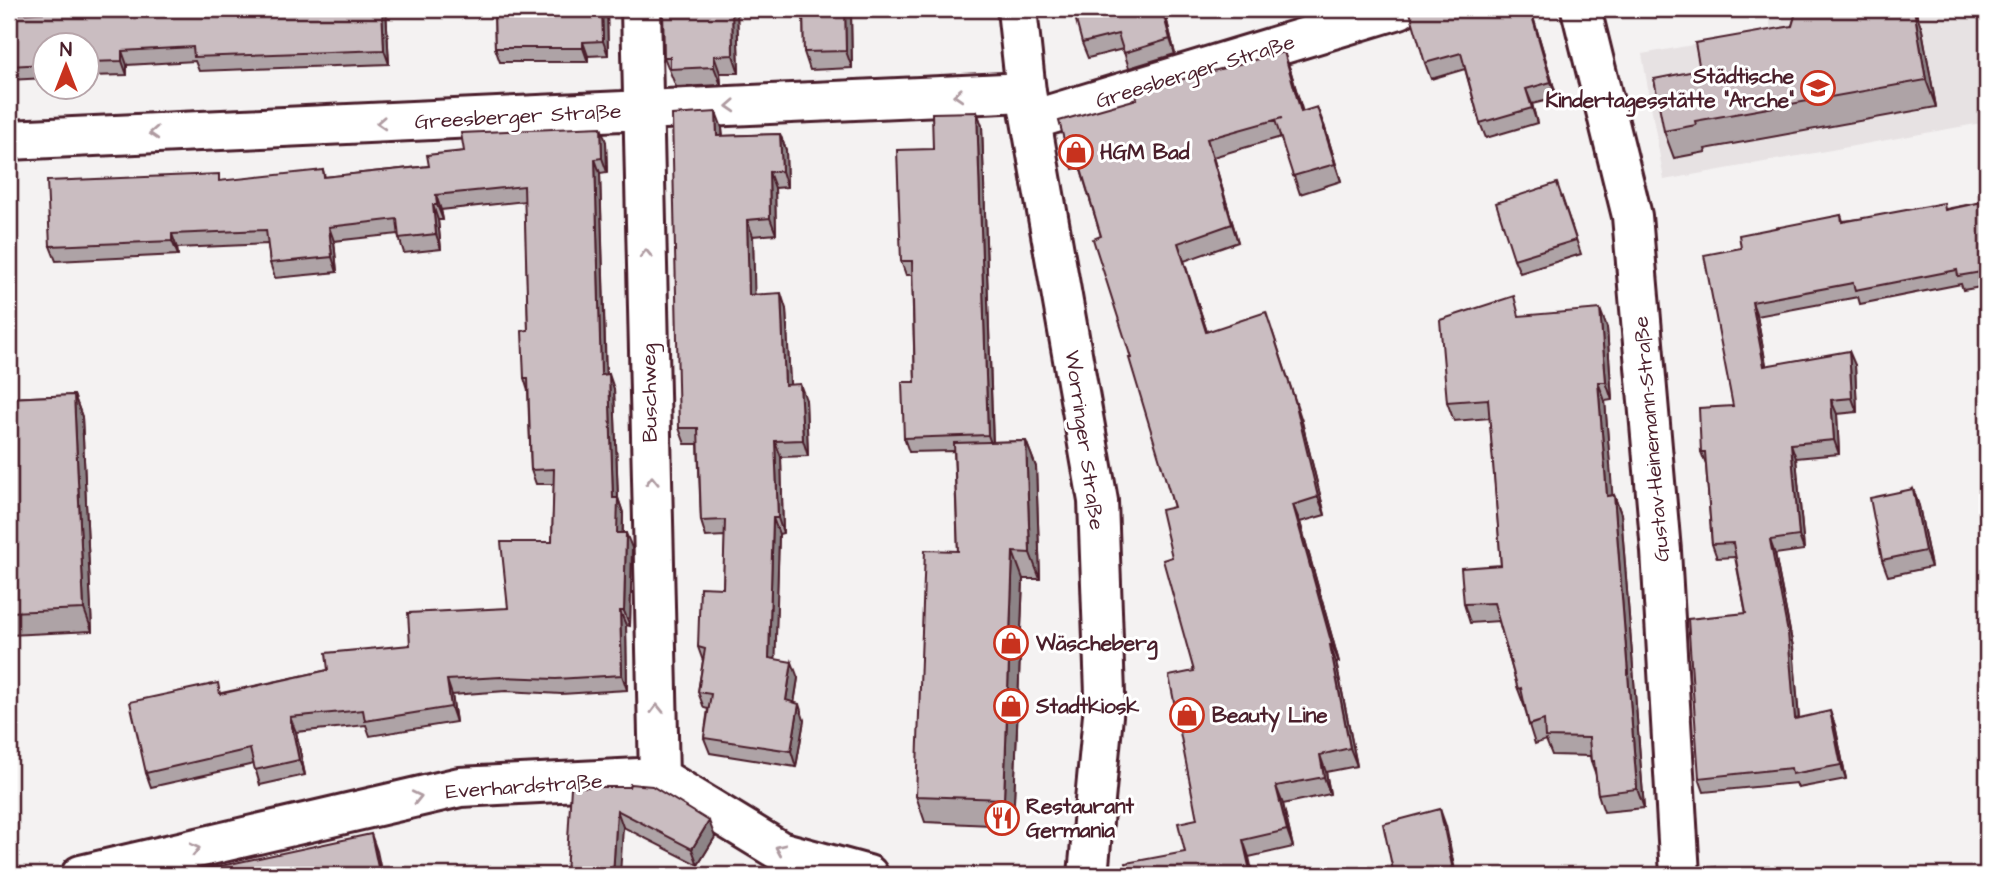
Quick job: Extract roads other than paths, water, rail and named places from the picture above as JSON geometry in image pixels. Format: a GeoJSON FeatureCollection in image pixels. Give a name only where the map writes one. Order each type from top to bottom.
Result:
{"type":"FeatureCollection","features":[{"type":"Feature","properties":{"kind":"street","name":"Buschweg"},"geometry":{"type":"LineString","coordinates":[[642,9],[642,111],[659,777]]}},
{"type":"Feature","properties":{"kind":"street","name":"Worringer Straße"},"geometry":{"type":"LineString","coordinates":[[1017,9],[1029,106],[1098,501],[1105,694],[1088,875]]}},
{"type":"Feature","properties":{"kind":"street","name":"Greesberger Straße"},"geometry":{"type":"LineString","coordinates":[[9,140],[642,111],[1029,106],[1399,9]]}},
{"type":"Feature","properties":{"kind":"street","name":"Gustav-Heinemann-Straße"},"geometry":{"type":"LineString","coordinates":[[1581,9],[1632,215],[1661,551],[1680,875]]}},
{"type":"Feature","properties":{"kind":"street","name":"Everhardstraße"},"geometry":{"type":"LineString","coordinates":[[81,875],[460,787],[659,777]]}},
{"type":"Feature","properties":{"kind":"street"},"geometry":{"type":"LineString","coordinates":[[659,777],[780,850],[869,875]]}},
{"type":"Feature","properties":{"kind":"place","name":"Städtische Kindertagesstätte \"Arche\""},"geometry":{"type":"Point","coordinates":[1818,88]}},
{"type":"Feature","properties":{"kind":"place","name":"HGM Bad"},"geometry":{"type":"Point","coordinates":[1076,152]}},
{"type":"Feature","properties":{"kind":"place","name":"Wäscheberg"},"geometry":{"type":"Point","coordinates":[1011,643]}},
{"type":"Feature","properties":{"kind":"place","name":"Stadtkiosk"},"geometry":{"type":"Point","coordinates":[1011,706]}},
{"type":"Feature","properties":{"kind":"place","name":"Beauty Line"},"geometry":{"type":"Point","coordinates":[1187,715]}},
{"type":"Feature","properties":{"kind":"place","name":"Restaurant Germania"},"geometry":{"type":"Point","coordinates":[1002,818]}}]}
